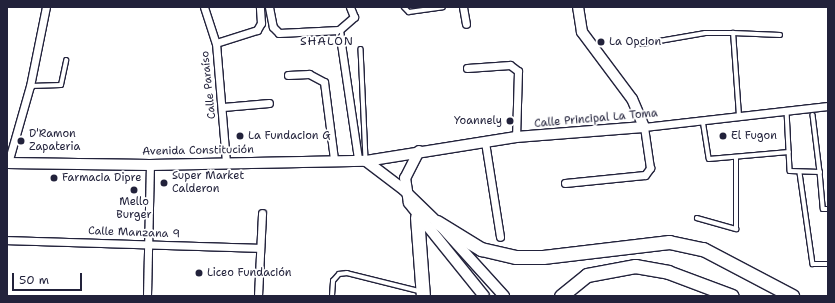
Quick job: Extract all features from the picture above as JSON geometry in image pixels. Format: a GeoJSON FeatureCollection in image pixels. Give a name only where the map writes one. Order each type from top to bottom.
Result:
{"type":"FeatureCollection","features":[{"type":"Feature","properties":{"kind":"highway"},"geometry":{"type":"LineString","coordinates":[[417,217],[424,294]]}},
{"type":"Feature","properties":{"kind":"highway"},"geometry":{"type":"LineString","coordinates":[[437,222],[481,249],[516,257],[543,257],[669,242],[703,249],[792,296]]}},
{"type":"Feature","properties":{"kind":"highway"},"geometry":{"type":"LineString","coordinates":[[561,296],[587,275],[635,266],[668,272],[732,296]]}},
{"type":"Feature","properties":{"kind":"main road"},"geometry":{"type":"LineString","coordinates":[[580,7],[582,32],[632,99],[644,127]]}},
{"type":"Feature","properties":{"kind":"main road","name":"Calle Principal La Toma"},"geometry":{"type":"LineString","coordinates":[[362,160],[516,137],[644,127]]}},
{"type":"Feature","properties":{"kind":"main road"},"geometry":{"type":"LineString","coordinates":[[419,151],[408,167],[404,190],[417,217],[484,296]]}},
{"type":"Feature","properties":{"kind":"main road","name":"Avenida Constitución"},"geometry":{"type":"LineString","coordinates":[[8,163],[150,165],[334,159],[362,160]]}},
{"type":"Feature","properties":{"kind":"main road"},"geometry":{"type":"LineString","coordinates":[[362,160],[404,190],[437,222],[504,296]]}},
{"type":"Feature","properties":{"kind":"street"},"geometry":{"type":"LineString","coordinates":[[8,163],[30,86],[46,7]]}},
{"type":"Feature","properties":{"kind":"street","name":"Calle Paraíso"},"geometry":{"type":"LineString","coordinates":[[204,7],[216,44],[223,107],[226,163]]}},
{"type":"Feature","properties":{"kind":"street"},"geometry":{"type":"LineString","coordinates":[[216,44],[257,30],[262,23],[260,7]]}},
{"type":"Feature","properties":{"kind":"street"},"geometry":{"type":"LineString","coordinates":[[269,7],[273,28],[279,33],[338,30],[354,17],[350,7]]}},
{"type":"Feature","properties":{"kind":"street"},"geometry":{"type":"LineString","coordinates":[[463,7],[466,24]]}},
{"type":"Feature","properties":{"kind":"street"},"geometry":{"type":"LineString","coordinates":[[338,30],[362,160]]}},
{"type":"Feature","properties":{"kind":"street"},"geometry":{"type":"LineString","coordinates":[[467,68],[510,65],[518,71],[516,137]]}},
{"type":"Feature","properties":{"kind":"street"},"geometry":{"type":"LineString","coordinates":[[288,75],[309,74],[324,82],[334,159]]}},
{"type":"Feature","properties":{"kind":"street"},"geometry":{"type":"LineString","coordinates":[[223,107],[269,103]]}},
{"type":"Feature","properties":{"kind":"street","name":"Calle Principal La Toma"},"geometry":{"type":"LineString","coordinates":[[644,127],[828,106]]}},
{"type":"Feature","properties":{"kind":"street"},"geometry":{"type":"LineString","coordinates":[[565,183],[645,175],[650,168],[644,127]]}},
{"type":"Feature","properties":{"kind":"street"},"geometry":{"type":"LineString","coordinates":[[485,142],[500,237]]}},
{"type":"Feature","properties":{"kind":"street"},"geometry":{"type":"LineString","coordinates":[[147,296],[150,165]]}},
{"type":"Feature","properties":{"kind":"street"},"geometry":{"type":"LineString","coordinates":[[258,296],[262,213]]}},
{"type":"Feature","properties":{"kind":"street","name":"Calle Manzana 9"},"geometry":{"type":"LineString","coordinates":[[7,240],[260,248]]}},
{"type":"Feature","properties":{"kind":"lane"},"geometry":{"type":"LineString","coordinates":[[404,7],[409,12],[443,7]]}},
{"type":"Feature","properties":{"kind":"lane"},"geometry":{"type":"LineString","coordinates":[[642,44],[705,33],[780,35]]}},
{"type":"Feature","properties":{"kind":"lane"},"geometry":{"type":"LineString","coordinates":[[732,33],[739,116]]}},
{"type":"Feature","properties":{"kind":"lane"},"geometry":{"type":"LineString","coordinates":[[361,49],[362,160]]}},
{"type":"Feature","properties":{"kind":"lane"},"geometry":{"type":"LineString","coordinates":[[30,86],[61,85],[66,61]]}},
{"type":"Feature","properties":{"kind":"lane"},"geometry":{"type":"LineString","coordinates":[[787,111],[790,171],[800,173],[820,172]]}},
{"type":"Feature","properties":{"kind":"lane"},"geometry":{"type":"LineString","coordinates":[[813,115],[823,209],[828,209]]}},
{"type":"Feature","properties":{"kind":"lane"},"geometry":{"type":"LineString","coordinates":[[703,120],[709,159],[736,159],[789,152]]}},
{"type":"Feature","properties":{"kind":"lane"},"geometry":{"type":"LineString","coordinates":[[697,218],[736,229],[736,159]]}},
{"type":"Feature","properties":{"kind":"lane"},"geometry":{"type":"LineString","coordinates":[[800,173],[813,264],[828,264]]}},
{"type":"Feature","properties":{"kind":"lane"},"geometry":{"type":"LineString","coordinates":[[332,296],[333,281],[339,274],[347,273],[424,294]]}},
{"type":"Feature","properties":{"kind":"place","name":"La Opcion"},"geometry":{"type":"Point","coordinates":[601,42]}},
{"type":"Feature","properties":{"kind":"place","name":"Yoannely"},"geometry":{"type":"Point","coordinates":[510,121]}},
{"type":"Feature","properties":{"kind":"place","name":"La Fundacion G"},"geometry":{"type":"Point","coordinates":[240,136]}},
{"type":"Feature","properties":{"kind":"place","name":"El Fugon"},"geometry":{"type":"Point","coordinates":[723,136]}},
{"type":"Feature","properties":{"kind":"place","name":"D'Ramon Zapateria"},"geometry":{"type":"Point","coordinates":[21,141]}},
{"type":"Feature","properties":{"kind":"place","name":"Farmacia Dipre"},"geometry":{"type":"Point","coordinates":[54,178]}},
{"type":"Feature","properties":{"kind":"place","name":"Super Market Calderon"},"geometry":{"type":"Point","coordinates":[164,183]}},
{"type":"Feature","properties":{"kind":"place","name":"Mello Burger"},"geometry":{"type":"Point","coordinates":[134,190]}},
{"type":"Feature","properties":{"kind":"place","name":"Liceo Fundación"},"geometry":{"type":"Point","coordinates":[199,273]}},
{"type":"Feature","properties":{"kind":"district","name":"SHALÓN"},"geometry":{"type":"Point","coordinates":[327,42]}}]}
